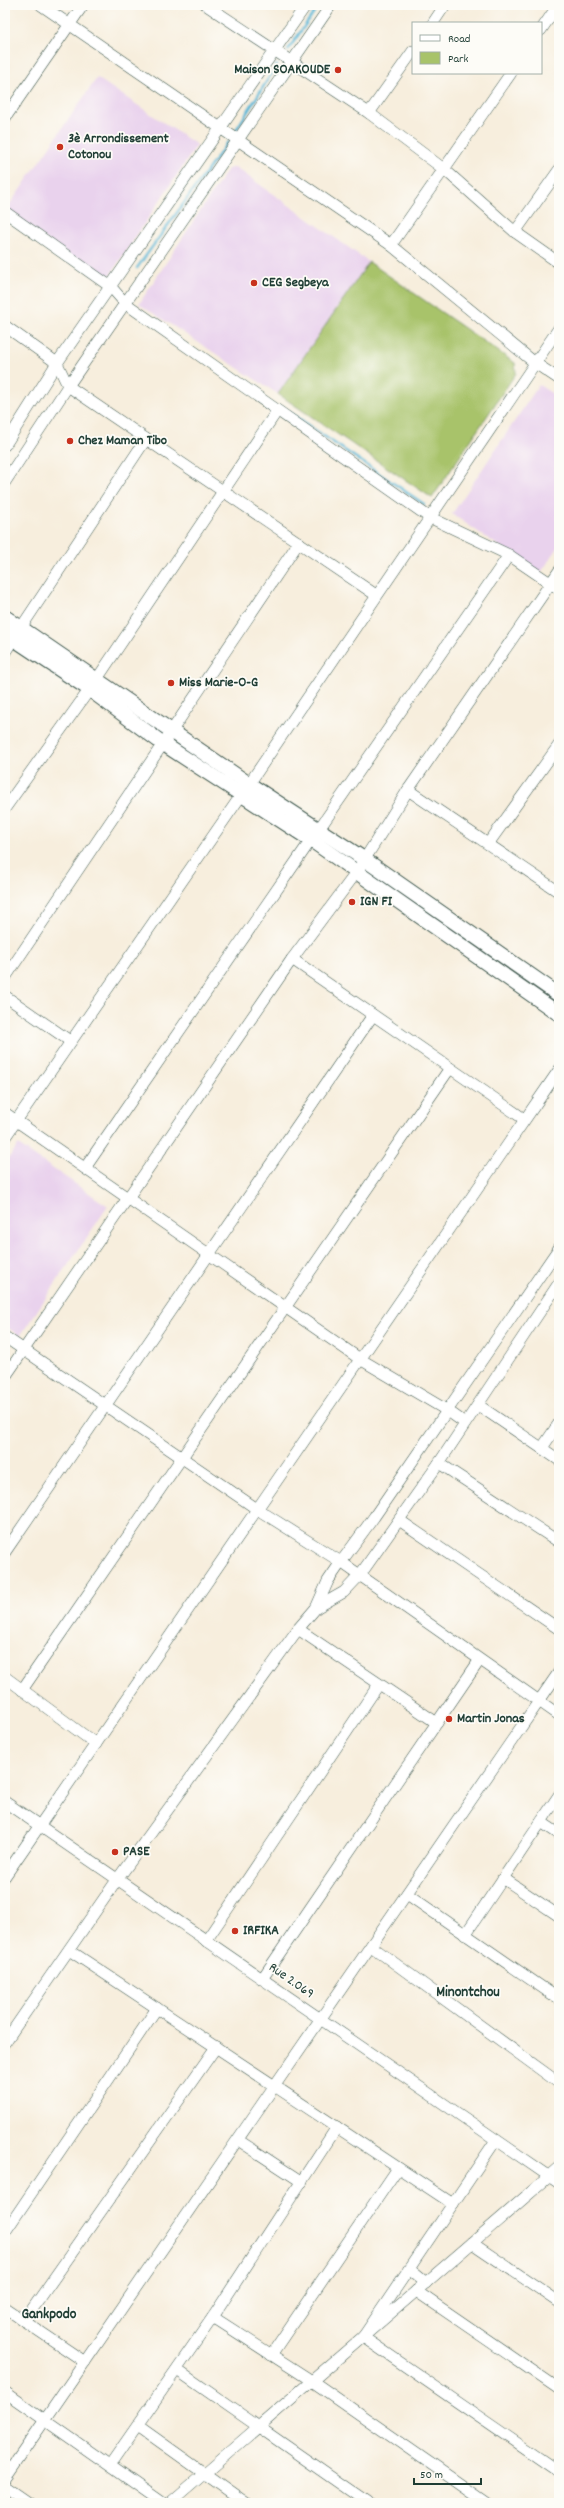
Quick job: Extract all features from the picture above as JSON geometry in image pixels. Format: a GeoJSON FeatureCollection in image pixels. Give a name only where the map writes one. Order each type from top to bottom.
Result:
{"type":"FeatureCollection","features":[{"type":"Feature","properties":{"kind":"main road"},"geometry":{"type":"LineString","coordinates":[[5,617],[13,633],[172,732],[244,790],[310,840],[559,1014]]}},
{"type":"Feature","properties":{"kind":"main road"},"geometry":{"type":"LineString","coordinates":[[93,684],[162,743],[244,790],[319,828],[559,995]]}},
{"type":"Feature","properties":{"kind":"street"},"geometry":{"type":"LineString","coordinates":[[41,5],[391,245],[535,363],[559,379]]}},
{"type":"Feature","properties":{"kind":"street"},"geometry":{"type":"LineString","coordinates":[[5,118],[82,5]]}},
{"type":"Feature","properties":{"kind":"street"},"geometry":{"type":"LineString","coordinates":[[206,5],[292,64],[369,113],[445,170],[515,232],[559,263]]}},
{"type":"Feature","properties":{"kind":"street"},"geometry":{"type":"LineString","coordinates":[[5,445],[57,363],[306,5]]}},
{"type":"Feature","properties":{"kind":"street"},"geometry":{"type":"LineString","coordinates":[[5,482],[124,303],[292,64],[331,5]]}},
{"type":"Feature","properties":{"kind":"street"},"geometry":{"type":"LineString","coordinates":[[434,22],[445,5]]}},
{"type":"Feature","properties":{"kind":"street"},"geometry":{"type":"LineString","coordinates":[[542,29],[558,5]]}},
{"type":"Feature","properties":{"kind":"street"},"geometry":{"type":"LineString","coordinates":[[369,113],[412,52]]}},
{"type":"Feature","properties":{"kind":"street"},"geometry":{"type":"LineString","coordinates":[[391,245],[445,170],[510,74]]}},
{"type":"Feature","properties":{"kind":"street"},"geometry":{"type":"LineString","coordinates":[[515,232],[559,170]]}},
{"type":"Feature","properties":{"kind":"street"},"geometry":{"type":"LineString","coordinates":[[5,212],[111,287],[124,303],[276,411],[430,517],[509,555],[555,586]]}},
{"type":"Feature","properties":{"kind":"street"},"geometry":{"type":"LineString","coordinates":[[5,326],[57,363],[68,386],[376,595]]}},
{"type":"Feature","properties":{"kind":"street"},"geometry":{"type":"LineString","coordinates":[[5,1136],[244,790],[559,328]]}},
{"type":"Feature","properties":{"kind":"street"},"geometry":{"type":"LineString","coordinates":[[5,808],[93,684],[276,411]]}},
{"type":"Feature","properties":{"kind":"street"},"geometry":{"type":"LineString","coordinates":[[5,652],[13,633],[146,439]]}},
{"type":"Feature","properties":{"kind":"street"},"geometry":{"type":"LineString","coordinates":[[5,978],[162,743],[172,732],[299,542]]}},
{"type":"Feature","properties":{"kind":"street"},"geometry":{"type":"LineString","coordinates":[[319,828],[509,555]]}},
{"type":"Feature","properties":{"kind":"street"},"geometry":{"type":"LineString","coordinates":[[5,1377],[292,959],[356,873],[408,790],[555,586],[559,571]]}},
{"type":"Feature","properties":{"kind":"street"},"geometry":{"type":"LineString","coordinates":[[488,844],[559,745]]}},
{"type":"Feature","properties":{"kind":"street"},"geometry":{"type":"LineString","coordinates":[[408,790],[559,892]]}},
{"type":"Feature","properties":{"kind":"street"},"geometry":{"type":"LineString","coordinates":[[85,1168],[310,840]]}},
{"type":"Feature","properties":{"kind":"street"},"geometry":{"type":"LineString","coordinates":[[292,959],[524,1119]]}},
{"type":"Feature","properties":{"kind":"street"},"geometry":{"type":"LineString","coordinates":[[5,996],[70,1041]]}},
{"type":"Feature","properties":{"kind":"street"},"geometry":{"type":"LineString","coordinates":[[5,1552],[104,1405],[209,1255],[373,1015]]}},
{"type":"Feature","properties":{"kind":"street"},"geometry":{"type":"LineString","coordinates":[[22,1690],[450,1068]]}},
{"type":"Feature","properties":{"kind":"street"},"geometry":{"type":"LineString","coordinates":[[5,1876],[559,1070]]}},
{"type":"Feature","properties":{"kind":"street"},"geometry":{"type":"LineString","coordinates":[[5,1113],[360,1359],[448,1411],[465,1423]]}},
{"type":"Feature","properties":{"kind":"street"},"geometry":{"type":"LineString","coordinates":[[5,2042],[117,1880],[298,1629],[316,1608],[328,1581],[448,1411],[559,1248]]}},
{"type":"Feature","properties":{"kind":"street"},"geometry":{"type":"LineString","coordinates":[[316,1608],[344,1592],[360,1575],[439,1463],[559,1283]]}},
{"type":"Feature","properties":{"kind":"street"},"geometry":{"type":"LineString","coordinates":[[5,1337],[257,1509],[341,1562],[559,1715]]}},
{"type":"Feature","properties":{"kind":"street"},"geometry":{"type":"LineString","coordinates":[[478,1405],[559,1460]]}},
{"type":"Feature","properties":{"kind":"street"},"geometry":{"type":"LineString","coordinates":[[542,1448],[559,1423]]}},
{"type":"Feature","properties":{"kind":"street"},"geometry":{"type":"LineString","coordinates":[[439,1463],[559,1542]]}},
{"type":"Feature","properties":{"kind":"street"},"geometry":{"type":"LineString","coordinates":[[399,1520],[559,1629]]}},
{"type":"Feature","properties":{"kind":"street"},"geometry":{"type":"LineString","coordinates":[[298,1629],[437,1723]]}},
{"type":"Feature","properties":{"kind":"street"},"geometry":{"type":"LineString","coordinates":[[262,1979],[479,1660]]}},
{"type":"Feature","properties":{"kind":"street"},"geometry":{"type":"LineString","coordinates":[[5,2478],[559,1672]]}},
{"type":"Feature","properties":{"kind":"street"},"geometry":{"type":"LineString","coordinates":[[5,1677],[96,1744]]}},
{"type":"Feature","properties":{"kind":"street"},"geometry":{"type":"LineString","coordinates":[[206,1941],[379,1684]]}},
{"type":"Feature","properties":{"kind":"street"},"geometry":{"type":"LineString","coordinates":[[465,1935],[559,1795]]}},
{"type":"Feature","properties":{"kind":"street","name":"Rue 2.069"},"geometry":{"type":"LineString","coordinates":[[5,1802],[559,2183]]}},
{"type":"Feature","properties":{"kind":"street"},"geometry":{"type":"LineString","coordinates":[[541,1822],[559,1834]]}},
{"type":"Feature","properties":{"kind":"street"},"geometry":{"type":"LineString","coordinates":[[503,1878],[559,1916]]}},
{"type":"Feature","properties":{"kind":"street"},"geometry":{"type":"LineString","coordinates":[[407,1894],[559,1999]]}},
{"type":"Feature","properties":{"kind":"street"},"geometry":{"type":"LineString","coordinates":[[371,1946],[559,2083]]}},
{"type":"Feature","properties":{"kind":"street"},"geometry":{"type":"LineString","coordinates":[[69,1950],[453,2204]]}},
{"type":"Feature","properties":{"kind":"street"},"geometry":{"type":"LineString","coordinates":[[5,2232],[157,2008]]}},
{"type":"Feature","properties":{"kind":"street"},"geometry":{"type":"LineString","coordinates":[[24,2321],[216,2047]]}},
{"type":"Feature","properties":{"kind":"street"},"geometry":{"type":"LineString","coordinates":[[110,2466],[213,2317],[337,2127]]}},
{"type":"Feature","properties":{"kind":"street"},"geometry":{"type":"LineString","coordinates":[[238,2140],[302,2182]]}},
{"type":"Feature","properties":{"kind":"street"},"geometry":{"type":"LineString","coordinates":[[363,2337],[496,2140]]}},
{"type":"Feature","properties":{"kind":"street"},"geometry":{"type":"LineString","coordinates":[[271,2355],[398,2168]]}},
{"type":"Feature","properties":{"kind":"street"},"geometry":{"type":"LineString","coordinates":[[170,2503],[559,2168]]}},
{"type":"Feature","properties":{"kind":"street"},"geometry":{"type":"LineString","coordinates":[[472,2243],[559,2302]]}},
{"type":"Feature","properties":{"kind":"street"},"geometry":{"type":"LineString","coordinates":[[409,2269],[426,2283]]}},
{"type":"Feature","properties":{"kind":"street"},"geometry":{"type":"LineString","coordinates":[[416,2292],[559,2389]]}},
{"type":"Feature","properties":{"kind":"street"},"geometry":{"type":"LineString","coordinates":[[5,2308],[85,2362]]}},
{"type":"Feature","properties":{"kind":"street"},"geometry":{"type":"LineString","coordinates":[[213,2317],[312,2381],[487,2503]]}},
{"type":"Feature","properties":{"kind":"street"},"geometry":{"type":"LineString","coordinates":[[363,2337],[559,2472]]}},
{"type":"Feature","properties":{"kind":"street"},"geometry":{"type":"LineString","coordinates":[[177,2370],[368,2503]]}},
{"type":"Feature","properties":{"kind":"street"},"geometry":{"type":"LineString","coordinates":[[5,2392],[163,2503]]}},
{"type":"Feature","properties":{"kind":"street"},"geometry":{"type":"LineString","coordinates":[[138,2426],[246,2503]]}},
{"type":"Feature","properties":{"kind":"street"},"geometry":{"type":"LineString","coordinates":[[5,2487],[28,2503]]}},
{"type":"Feature","properties":{"kind":"shaded area"},"geometry":{"type":"Polygon","coordinates":[[[97,78],[197,145],[110,275],[100,278],[6,210],[97,78]]]}},
{"type":"Feature","properties":{"kind":"shaded area","name":"CEG Segbeya"},"geometry":{"type":"Polygon","coordinates":[[[235,167],[369,262],[278,394],[139,304],[228,169],[235,167]]]}},
{"type":"Feature","properties":{"kind":"shaded area"},"geometry":{"type":"Polygon","coordinates":[[[539,385],[559,398],[559,546],[540,574],[452,514],[539,385]]]}},
{"type":"Feature","properties":{"kind":"shaded area"},"geometry":{"type":"Polygon","coordinates":[[[18,1145],[108,1206],[20,1336],[5,1326],[5,1164],[18,1145]]]}},
{"type":"Feature","properties":{"kind":"green space"},"geometry":{"type":"Polygon","coordinates":[[[369,262],[515,363],[516,373],[432,498],[278,394],[369,262]]]}},
{"type":"Feature","properties":{"kind":"waterway"},"geometry":{"type":"LineString","coordinates":[[288,50],[319,5]]}},
{"type":"Feature","properties":{"kind":"waterway"},"geometry":{"type":"LineString","coordinates":[[236,130],[277,65]]}},
{"type":"Feature","properties":{"kind":"waterway"},"geometry":{"type":"LineString","coordinates":[[137,268],[228,142]]}},
{"type":"Feature","properties":{"kind":"waterway"},"geometry":{"type":"LineString","coordinates":[[287,411],[424,504]]}},
{"type":"Feature","properties":{"kind":"place","name":"Maison SOAKOUDE"},"geometry":{"type":"Point","coordinates":[338,70]}},
{"type":"Feature","properties":{"kind":"place","name":"3è Arrondissement Cotonou"},"geometry":{"type":"Point","coordinates":[60,147]}},
{"type":"Feature","properties":{"kind":"place","name":"CEG Segbeya"},"geometry":{"type":"Point","coordinates":[254,283]}},
{"type":"Feature","properties":{"kind":"place","name":"Chez Maman Tibo"},"geometry":{"type":"Point","coordinates":[70,441]}},
{"type":"Feature","properties":{"kind":"place","name":"Miss Marie-O-G"},"geometry":{"type":"Point","coordinates":[171,683]}},
{"type":"Feature","properties":{"kind":"place","name":"IGN FI"},"geometry":{"type":"Point","coordinates":[352,902]}},
{"type":"Feature","properties":{"kind":"place","name":"Martin Jonas"},"geometry":{"type":"Point","coordinates":[449,1719]}},
{"type":"Feature","properties":{"kind":"place","name":"PASE"},"geometry":{"type":"Point","coordinates":[115,1852]}},
{"type":"Feature","properties":{"kind":"place","name":"IRFIKA"},"geometry":{"type":"Point","coordinates":[235,1931]}},
{"type":"Feature","properties":{"kind":"district","name":"Minontchou"},"geometry":{"type":"Point","coordinates":[468,1993]}},
{"type":"Feature","properties":{"kind":"district","name":"Gankpodo"},"geometry":{"type":"Point","coordinates":[49,2315]}}]}
